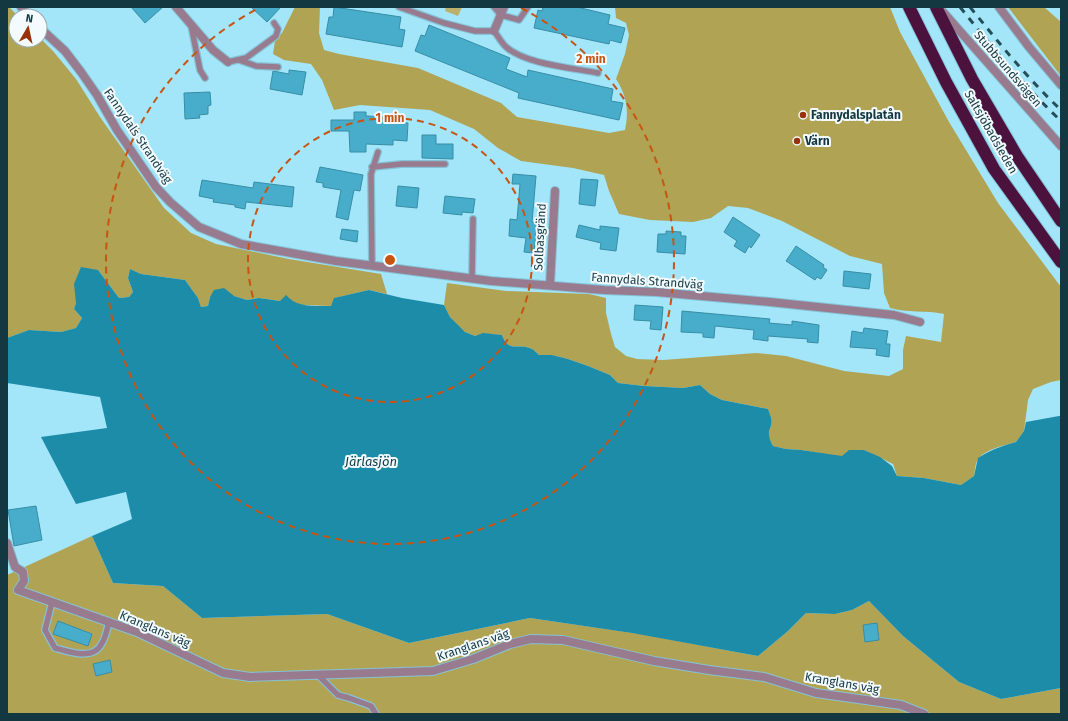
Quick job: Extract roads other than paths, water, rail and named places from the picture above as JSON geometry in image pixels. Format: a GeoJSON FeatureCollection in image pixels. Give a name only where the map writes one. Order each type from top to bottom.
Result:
{"type":"FeatureCollection","features":[{"type":"Feature","properties":{"kind":"highway","name":"Saltsjöbadsleden"},"geometry":{"type":"LineString","coordinates":[[937,7],[972,79],[1016,156],[1061,221]]}},
{"type":"Feature","properties":{"kind":"highway","name":"Saltsjöbadsleden"},"geometry":{"type":"LineString","coordinates":[[910,10],[946,82],[994,169],[1061,262]]}},
{"type":"Feature","properties":{"kind":"street"},"geometry":{"type":"LineString","coordinates":[[176,7],[213,50],[228,62]]}},
{"type":"Feature","properties":{"kind":"street","name":"Stubbsundsvägen"},"geometry":{"type":"LineString","coordinates":[[937,7],[1061,146]]}},
{"type":"Feature","properties":{"kind":"street"},"geometry":{"type":"LineString","coordinates":[[999,7],[1034,53],[1061,85]]}},
{"type":"Feature","properties":{"kind":"street"},"geometry":{"type":"LineString","coordinates":[[494,31],[503,11]]}},
{"type":"Feature","properties":{"kind":"street","name":"Fannydals Strandväg"},"geometry":{"type":"LineString","coordinates":[[48,35],[65,51],[81,72],[97,95],[117,130],[156,187],[170,202],[200,227],[241,244],[329,260],[491,281],[604,290],[656,292],[770,302],[894,316],[920,322]]}},
{"type":"Feature","properties":{"kind":"street","name":"Solbasgränd"},"geometry":{"type":"LineString","coordinates":[[550,285],[555,191]]}},
{"type":"Feature","properties":{"kind":"street","name":"Kranglans väg"},"geometry":{"type":"LineString","coordinates":[[7,543],[15,567],[22,572],[24,581],[18,590],[138,632],[223,673],[250,677],[432,671],[473,659],[510,644],[531,639],[563,640],[654,661],[764,677],[816,693],[901,705],[924,714]]}},
{"type":"Feature","properties":{"kind":"lane"},"geometry":{"type":"LineString","coordinates":[[399,7],[444,23],[475,31],[494,31],[504,46],[513,52],[537,61],[598,73]]}},
{"type":"Feature","properties":{"kind":"lane"},"geometry":{"type":"LineString","coordinates":[[494,7],[519,20],[528,7]]}},
{"type":"Feature","properties":{"kind":"lane"},"geometry":{"type":"LineString","coordinates":[[228,62],[246,58],[276,36],[278,29],[274,23]]}},
{"type":"Feature","properties":{"kind":"lane"},"geometry":{"type":"LineString","coordinates":[[191,24],[200,70],[205,78]]}},
{"type":"Feature","properties":{"kind":"lane"},"geometry":{"type":"LineString","coordinates":[[238,59],[256,66],[278,67]]}},
{"type":"Feature","properties":{"kind":"lane"},"geometry":{"type":"LineString","coordinates":[[372,265],[371,174],[378,152]]}},
{"type":"Feature","properties":{"kind":"lane"},"geometry":{"type":"LineString","coordinates":[[372,167],[402,164],[445,164]]}},
{"type":"Feature","properties":{"kind":"lane"},"geometry":{"type":"LineString","coordinates":[[472,278],[473,219]]}},
{"type":"Feature","properties":{"kind":"lane"},"geometry":{"type":"LineString","coordinates":[[52,602],[45,630],[55,648],[78,655],[93,652],[102,645],[109,622]]}},
{"type":"Feature","properties":{"kind":"lane"},"geometry":{"type":"LineString","coordinates":[[317,674],[338,695],[371,706],[376,714]]}},
{"type":"Feature","properties":{"kind":"water","name":"Järlasjön"},"geometry":{"type":"Polygon","coordinates":[[[81,267],[98,270],[119,298],[129,297],[133,292],[128,278],[130,269],[141,274],[185,280],[198,298],[201,307],[208,306],[210,297],[214,290],[224,288],[234,296],[247,300],[259,298],[280,301],[286,295],[295,302],[313,306],[331,306],[334,298],[369,290],[402,298],[444,305],[450,317],[465,332],[475,336],[483,333],[502,335],[505,341],[511,346],[527,347],[533,349],[539,355],[552,355],[568,359],[610,375],[618,383],[683,388],[700,385],[710,394],[722,400],[768,409],[771,418],[769,436],[773,446],[842,456],[849,450],[864,450],[880,457],[892,466],[897,476],[924,478],[961,485],[974,476],[978,458],[996,448],[1016,442],[1024,431],[1026,422],[1061,416],[1061,688],[1001,699],[959,682],[903,636],[869,601],[852,610],[835,614],[806,613],[788,631],[758,656],[632,633],[530,618],[409,643],[327,614],[202,618],[163,586],[113,583],[92,536],[132,519],[126,492],[76,504],[41,437],[107,428],[100,397],[7,383],[7,338],[29,330],[61,332],[76,328],[82,318],[74,309],[76,303],[74,284],[81,267]]]}},
{"type":"Feature","properties":{"kind":"railway"},"geometry":{"type":"LineString","coordinates":[[960,7],[1021,80],[1061,121]]}},
{"type":"Feature","properties":{"kind":"railway"},"geometry":{"type":"LineString","coordinates":[[970,7],[1025,73],[1061,110]]}},
{"type":"Feature","properties":{"kind":"place","name":"Fannydalsplatån"},"geometry":{"type":"Point","coordinates":[803,115]}},
{"type":"Feature","properties":{"kind":"place","name":"Värn"},"geometry":{"type":"Point","coordinates":[797,141]}}]}
